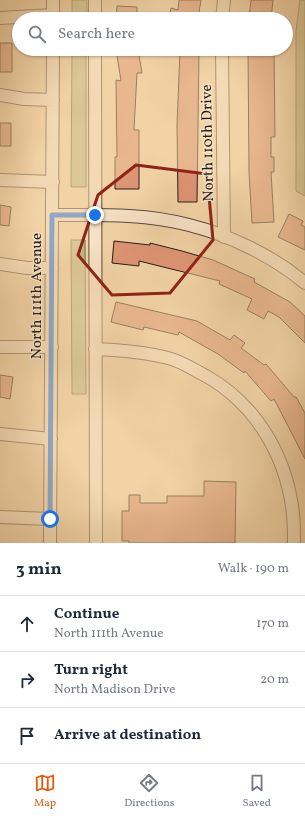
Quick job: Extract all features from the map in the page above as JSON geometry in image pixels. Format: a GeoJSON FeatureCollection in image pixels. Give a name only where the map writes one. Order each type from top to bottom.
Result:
{"type":"FeatureCollection","features":[{"type":"Feature","properties":{"kind":"street"},"geometry":{"type":"LineString","coordinates":[[53,0],[53,12]]}},
{"type":"Feature","properties":{"kind":"street"},"geometry":{"type":"LineString","coordinates":[[95,0],[95,12]]}},
{"type":"Feature","properties":{"kind":"street"},"geometry":{"type":"LineString","coordinates":[[223,12],[224,0]]}},
{"type":"Feature","properties":{"kind":"street"},"geometry":{"type":"LineString","coordinates":[[0,18],[12,18]]}},
{"type":"Feature","properties":{"kind":"street","name":"North 111th Avenue"},"geometry":{"type":"LineString","coordinates":[[50,543],[53,56]]}},
{"type":"Feature","properties":{"kind":"street"},"geometry":{"type":"LineString","coordinates":[[95,56],[96,543]]}},
{"type":"Feature","properties":{"kind":"street","name":"North 110th Drive"},"geometry":{"type":"LineString","coordinates":[[222,56],[224,237]]}},
{"type":"Feature","properties":{"kind":"street"},"geometry":{"type":"LineString","coordinates":[[0,95],[24,99],[53,100]]}},
{"type":"Feature","properties":{"kind":"street"},"geometry":{"type":"LineString","coordinates":[[0,180],[53,182]]}},
{"type":"Feature","properties":{"kind":"street"},"geometry":{"type":"LineString","coordinates":[[52,215],[95,215],[150,218],[188,224],[224,237],[271,258],[305,283]]}},
{"type":"Feature","properties":{"kind":"street"},"geometry":{"type":"LineString","coordinates":[[0,264],[27,268],[52,268]]}},
{"type":"Feature","properties":{"kind":"street"},"geometry":{"type":"LineString","coordinates":[[0,347],[52,347]]}},
{"type":"Feature","properties":{"kind":"street"},"geometry":{"type":"LineString","coordinates":[[95,349],[115,350],[168,358],[220,385],[247,408],[267,434],[279,459],[292,506],[294,543]]}},
{"type":"Feature","properties":{"kind":"street"},"geometry":{"type":"LineString","coordinates":[[0,434],[51,439]]}},
{"type":"Feature","properties":{"kind":"street"},"geometry":{"type":"LineString","coordinates":[[0,517],[50,519]]}},
{"type":"Feature","properties":{"kind":"highlighted area"},"geometry":{"type":"Polygon","coordinates":[[[136,165],[207,174],[213,240],[170,293],[112,295],[78,255],[98,195],[136,165]]]}},
{"type":"Feature","properties":{"kind":"shaded area"},"geometry":{"type":"Polygon","coordinates":[[[72,0],[87,0],[87,12],[72,12],[72,0]]]}},
{"type":"Feature","properties":{"kind":"shaded area"},"geometry":{"type":"Polygon","coordinates":[[[300,0],[305,0],[305,196],[296,191],[296,31],[300,0]]]}},
{"type":"Feature","properties":{"kind":"shaded area"},"geometry":{"type":"Polygon","coordinates":[[[72,56],[86,56],[86,187],[71,187],[72,56]]]}},
{"type":"Feature","properties":{"kind":"shaded area"},"geometry":{"type":"Polygon","coordinates":[[[71,240],[85,240],[86,394],[72,394],[71,240]]]}},
{"type":"Feature","properties":{"kind":"building"},"geometry":{"type":"Polygon","coordinates":[[[179,0],[201,0],[199,12],[170,12],[171,8],[178,10],[179,0]]]}},
{"type":"Feature","properties":{"kind":"building"},"geometry":{"type":"Polygon","coordinates":[[[251,0],[273,0],[272,12],[250,12],[251,0]]]}},
{"type":"Feature","properties":{"kind":"building"},"geometry":{"type":"Polygon","coordinates":[[[117,6],[137,7],[137,12],[117,12],[117,6]]]}},
{"type":"Feature","properties":{"kind":"building"},"geometry":{"type":"Polygon","coordinates":[[[0,43],[12,43],[12,72],[0,72],[0,43]]]}},
{"type":"Feature","properties":{"kind":"building"},"geometry":{"type":"Polygon","coordinates":[[[117,56],[139,56],[142,73],[137,73],[134,130],[139,130],[139,189],[115,189],[115,157],[117,157],[116,80],[121,81],[117,56]]]}},
{"type":"Feature","properties":{"kind":"building"},"geometry":{"type":"Polygon","coordinates":[[[180,56],[199,56],[197,202],[178,202],[177,126],[180,56]]]}},
{"type":"Feature","properties":{"kind":"building"},"geometry":{"type":"Polygon","coordinates":[[[248,56],[274,56],[275,137],[271,137],[271,157],[274,157],[274,172],[271,172],[274,222],[252,223],[249,172],[248,56]]]}},
{"type":"Feature","properties":{"kind":"building"},"geometry":{"type":"Polygon","coordinates":[[[0,123],[11,123],[11,146],[0,146],[0,123]]]}},
{"type":"Feature","properties":{"kind":"building"},"geometry":{"type":"Polygon","coordinates":[[[0,205],[11,207],[9,226],[0,225],[0,205]]]}},
{"type":"Feature","properties":{"kind":"building"},"geometry":{"type":"Polygon","coordinates":[[[289,214],[303,221],[301,225],[305,227],[305,250],[278,237],[289,214]]]}},
{"type":"Feature","properties":{"kind":"building"},"geometry":{"type":"Polygon","coordinates":[[[114,241],[150,245],[150,243],[182,251],[213,260],[255,279],[254,282],[290,302],[305,316],[305,343],[279,317],[268,311],[264,319],[247,310],[252,299],[219,284],[220,281],[139,261],[139,266],[112,263],[114,241]]]}},
{"type":"Feature","properties":{"kind":"building"},"geometry":{"type":"Polygon","coordinates":[[[116,302],[197,321],[230,340],[234,335],[245,343],[241,348],[264,365],[266,364],[294,397],[296,397],[305,413],[305,459],[274,399],[271,401],[245,371],[244,373],[218,354],[179,332],[178,335],[144,327],[143,330],[111,322],[116,302]]]}},
{"type":"Feature","properties":{"kind":"building"},"geometry":{"type":"Polygon","coordinates":[[[0,375],[13,377],[10,399],[0,397],[0,375]]]}},
{"type":"Feature","properties":{"kind":"building"},"geometry":{"type":"Polygon","coordinates":[[[204,481],[236,482],[235,543],[129,543],[129,541],[122,541],[122,511],[129,511],[129,495],[140,495],[140,503],[167,503],[167,496],[204,496],[204,481]]]}},
{"type":"Feature","properties":{"kind":"route"},"geometry":{"type":"LineString","coordinates":[[50,519],[52,215],[95,215]]}}]}
